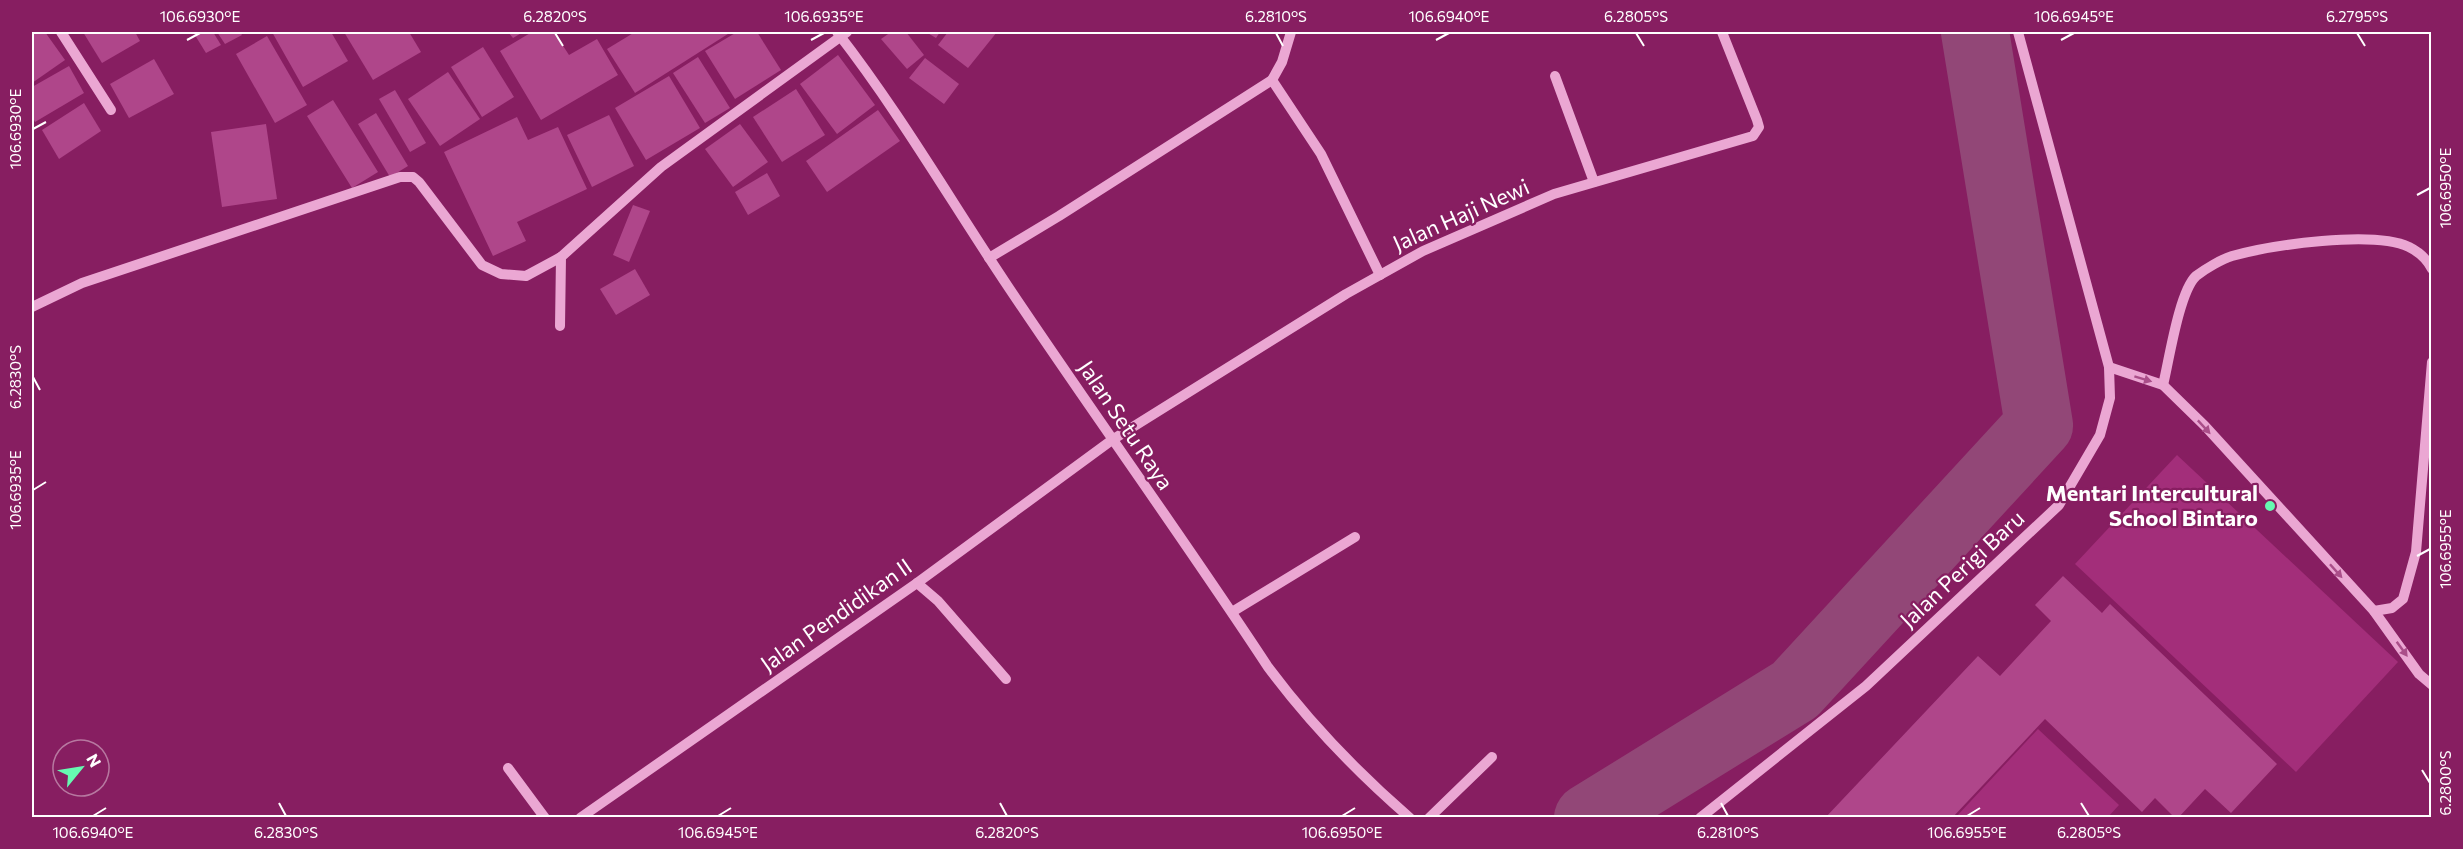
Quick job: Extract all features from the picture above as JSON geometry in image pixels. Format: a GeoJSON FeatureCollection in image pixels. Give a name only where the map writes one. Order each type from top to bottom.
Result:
{"type":"FeatureCollection","features":[{"type":"Feature","properties":{"kind":"street"},"geometry":{"type":"LineString","coordinates":[[61,32],[111,110]]}},
{"type":"Feature","properties":{"kind":"street"},"geometry":{"type":"LineString","coordinates":[[989,258],[1272,80],[1282,62],[1291,32]]}},
{"type":"Feature","properties":{"kind":"street","name":"Jalan Haji Newi"},"geometry":{"type":"LineString","coordinates":[[1112,440],[1380,275],[1434,246],[1554,194],[1753,136],[1757,131],[1757,120],[1722,32]]}},
{"type":"Feature","properties":{"kind":"street","name":"Jalan Perigi Baru"},"geometry":{"type":"LineString","coordinates":[[1700,818],[1866,686],[2059,505],[2100,435],[2110,398],[2109,367],[2018,32]]}},
{"type":"Feature","properties":{"kind":"street"},"geometry":{"type":"LineString","coordinates":[[32,307],[81,283],[400,177],[413,177],[419,182],[482,266],[501,274],[526,276],[561,257],[661,167],[842,33]]}},
{"type":"Feature","properties":{"kind":"street","name":"Jalan Setu Raya"},"geometry":{"type":"LineString","coordinates":[[842,33],[989,258],[1112,440],[1293,700],[1383,795],[1410,818]]}},
{"type":"Feature","properties":{"kind":"street"},"geometry":{"type":"LineString","coordinates":[[1555,76],[1594,182]]}},
{"type":"Feature","properties":{"kind":"street"},"geometry":{"type":"LineString","coordinates":[[1272,80],[1321,154],[1380,275]]}},
{"type":"Feature","properties":{"kind":"street"},"geometry":{"type":"LineString","coordinates":[[2163,385],[2185,296],[2195,277],[2230,256],[2314,240],[2385,240],[2409,247],[2427,259],[2432,269]]}},
{"type":"Feature","properties":{"kind":"street"},"geometry":{"type":"LineString","coordinates":[[560,326],[561,257]]}},
{"type":"Feature","properties":{"kind":"street"},"geometry":{"type":"LineString","coordinates":[[2374,611],[2392,608],[2403,599],[2416,552],[2427,394],[2432,362]]}},
{"type":"Feature","properties":{"kind":"street"},"geometry":{"type":"LineString","coordinates":[[2109,367],[2163,385],[2205,426],[2374,611],[2420,674],[2432,685]]}},
{"type":"Feature","properties":{"kind":"street","name":"Jalan Pendidikan II"},"geometry":{"type":"LineString","coordinates":[[580,818],[917,582],[1112,440]]}},
{"type":"Feature","properties":{"kind":"street"},"geometry":{"type":"LineString","coordinates":[[1232,612],[1355,537]]}},
{"type":"Feature","properties":{"kind":"street"},"geometry":{"type":"LineString","coordinates":[[917,582],[938,601],[1006,679]]}},
{"type":"Feature","properties":{"kind":"street"},"geometry":{"type":"LineString","coordinates":[[1429,818],[1492,757]]}},
{"type":"Feature","properties":{"kind":"street"},"geometry":{"type":"LineString","coordinates":[[508,768],[545,818]]}},
{"type":"Feature","properties":{"kind":"shaded area"},"geometry":{"type":"Polygon","coordinates":[[[2177,455],[2398,662],[2296,772],[2075,564],[2177,455]]]}},
{"type":"Feature","properties":{"kind":"shaded area"},"geometry":{"type":"Polygon","coordinates":[[[2038,729],[2119,805],[2108,817],[1956,817],[2038,729]]]}},
{"type":"Feature","properties":{"kind":"building"},"geometry":{"type":"Polygon","coordinates":[[[32,32],[45,32],[65,60],[32,83],[32,32]]]}},
{"type":"Feature","properties":{"kind":"building"},"geometry":{"type":"Polygon","coordinates":[[[83,32],[135,32],[140,41],[102,63],[83,32]]]}},
{"type":"Feature","properties":{"kind":"building"},"geometry":{"type":"Polygon","coordinates":[[[193,32],[213,32],[221,45],[206,53],[193,32]]]}},
{"type":"Feature","properties":{"kind":"building"},"geometry":{"type":"Polygon","coordinates":[[[217,32],[240,32],[242,35],[225,44],[217,32]]]}},
{"type":"Feature","properties":{"kind":"building"},"geometry":{"type":"Polygon","coordinates":[[[272,32],[331,32],[348,61],[303,87],[272,32]]]}},
{"type":"Feature","properties":{"kind":"building"},"geometry":{"type":"Polygon","coordinates":[[[344,32],[409,32],[421,52],[373,80],[344,32]]]}},
{"type":"Feature","properties":{"kind":"building"},"geometry":{"type":"Polygon","coordinates":[[[508,32],[523,32],[513,38],[508,32]]]}},
{"type":"Feature","properties":{"kind":"building"},"geometry":{"type":"Polygon","coordinates":[[[532,32],[554,32],[569,55],[597,39],[618,75],[541,120],[500,51],[532,32]]]}},
{"type":"Feature","properties":{"kind":"building"},"geometry":{"type":"Polygon","coordinates":[[[635,32],[731,32],[635,93],[607,49],[635,32]]]}},
{"type":"Feature","properties":{"kind":"building"},"geometry":{"type":"Polygon","coordinates":[[[737,32],[757,32],[781,70],[735,99],[705,51],[737,32]]]}},
{"type":"Feature","properties":{"kind":"building"},"geometry":{"type":"Polygon","coordinates":[[[891,32],[906,32],[924,55],[907,69],[881,39],[891,32]]]}},
{"type":"Feature","properties":{"kind":"building"},"geometry":{"type":"Polygon","coordinates":[[[926,32],[940,32],[936,38],[926,32]]]}},
{"type":"Feature","properties":{"kind":"building"},"geometry":{"type":"Polygon","coordinates":[[[948,32],[997,32],[968,68],[938,45],[948,32]]]}},
{"type":"Feature","properties":{"kind":"building"},"geometry":{"type":"Polygon","coordinates":[[[267,36],[307,105],[275,123],[236,54],[267,36]]]}},
{"type":"Feature","properties":{"kind":"building"},"geometry":{"type":"Polygon","coordinates":[[[483,47],[514,97],[482,117],[451,67],[483,47]]]}},
{"type":"Feature","properties":{"kind":"building"},"geometry":{"type":"Polygon","coordinates":[[[838,55],[875,105],[837,134],[800,84],[838,55]]]}},
{"type":"Feature","properties":{"kind":"building"},"geometry":{"type":"Polygon","coordinates":[[[698,57],[730,108],[705,123],[673,73],[698,57]]]}},
{"type":"Feature","properties":{"kind":"building"},"geometry":{"type":"Polygon","coordinates":[[[925,58],[959,84],[944,104],[909,78],[925,58]]]}},
{"type":"Feature","properties":{"kind":"building"},"geometry":{"type":"Polygon","coordinates":[[[154,59],[174,94],[129,118],[110,84],[154,59]]]}},
{"type":"Feature","properties":{"kind":"building"},"geometry":{"type":"Polygon","coordinates":[[[69,66],[84,93],[35,122],[32,116],[32,87],[69,66]]]}},
{"type":"Feature","properties":{"kind":"building"},"geometry":{"type":"Polygon","coordinates":[[[448,72],[480,119],[440,146],[408,99],[448,72]]]}},
{"type":"Feature","properties":{"kind":"building"},"geometry":{"type":"Polygon","coordinates":[[[669,76],[700,128],[646,160],[615,108],[669,76]]]}},
{"type":"Feature","properties":{"kind":"building"},"geometry":{"type":"Polygon","coordinates":[[[796,89],[825,135],[782,162],[753,117],[796,89]]]}},
{"type":"Feature","properties":{"kind":"building"},"geometry":{"type":"Polygon","coordinates":[[[395,90],[426,143],[410,152],[379,99],[395,90]]]}},
{"type":"Feature","properties":{"kind":"building"},"geometry":{"type":"Polygon","coordinates":[[[333,100],[378,172],[352,188],[307,116],[333,100]]]}},
{"type":"Feature","properties":{"kind":"building"},"geometry":{"type":"Polygon","coordinates":[[[84,103],[101,131],[59,159],[42,130],[84,103]]]}},
{"type":"Feature","properties":{"kind":"building"},"geometry":{"type":"Polygon","coordinates":[[[878,110],[900,141],[827,192],[806,161],[878,110]]]}},
{"type":"Feature","properties":{"kind":"building"},"geometry":{"type":"Polygon","coordinates":[[[376,113],[408,166],[390,177],[358,124],[376,113]]]}},
{"type":"Feature","properties":{"kind":"building"},"geometry":{"type":"Polygon","coordinates":[[[609,115],[634,166],[592,187],[567,135],[609,115]]]}},
{"type":"Feature","properties":{"kind":"building"},"geometry":{"type":"Polygon","coordinates":[[[517,117],[528,140],[558,127],[587,189],[517,222],[526,241],[493,256],[444,152],[517,117]]]}},
{"type":"Feature","properties":{"kind":"building"},"geometry":{"type":"Polygon","coordinates":[[[266,124],[277,199],[222,207],[211,132],[266,124]]]}},
{"type":"Feature","properties":{"kind":"building"},"geometry":{"type":"Polygon","coordinates":[[[740,124],[768,162],[733,187],[705,149],[740,124]]]}},
{"type":"Feature","properties":{"kind":"building"},"geometry":{"type":"Polygon","coordinates":[[[767,173],[780,196],[748,215],[735,192],[767,173]]]}},
{"type":"Feature","properties":{"kind":"building"},"geometry":{"type":"Polygon","coordinates":[[[633,205],[650,211],[629,262],[613,255],[633,205]]]}},
{"type":"Feature","properties":{"kind":"building"},"geometry":{"type":"Polygon","coordinates":[[[635,269],[650,295],[616,315],[600,289],[635,269]]]}},
{"type":"Feature","properties":{"kind":"building"},"geometry":{"type":"Polygon","coordinates":[[[2063,576],[2102,613],[2110,604],[2277,764],[2231,813],[2205,789],[2178,818],[2175,818],[2155,798],[2142,812],[2045,719],[1952,818],[1825,818],[1978,656],[2000,676],[2051,621],[2035,605],[2063,576]]]}},
{"type":"Feature","properties":{"kind":"waterway"},"geometry":{"type":"LineString","coordinates":[[1588,818],[1795,690],[2039,425],[1975,32]]}},
{"type":"Feature","properties":{"kind":"place","name":"Mentari Intercultural School Bintaro"},"geometry":{"type":"Point","coordinates":[2270,506]}}]}
